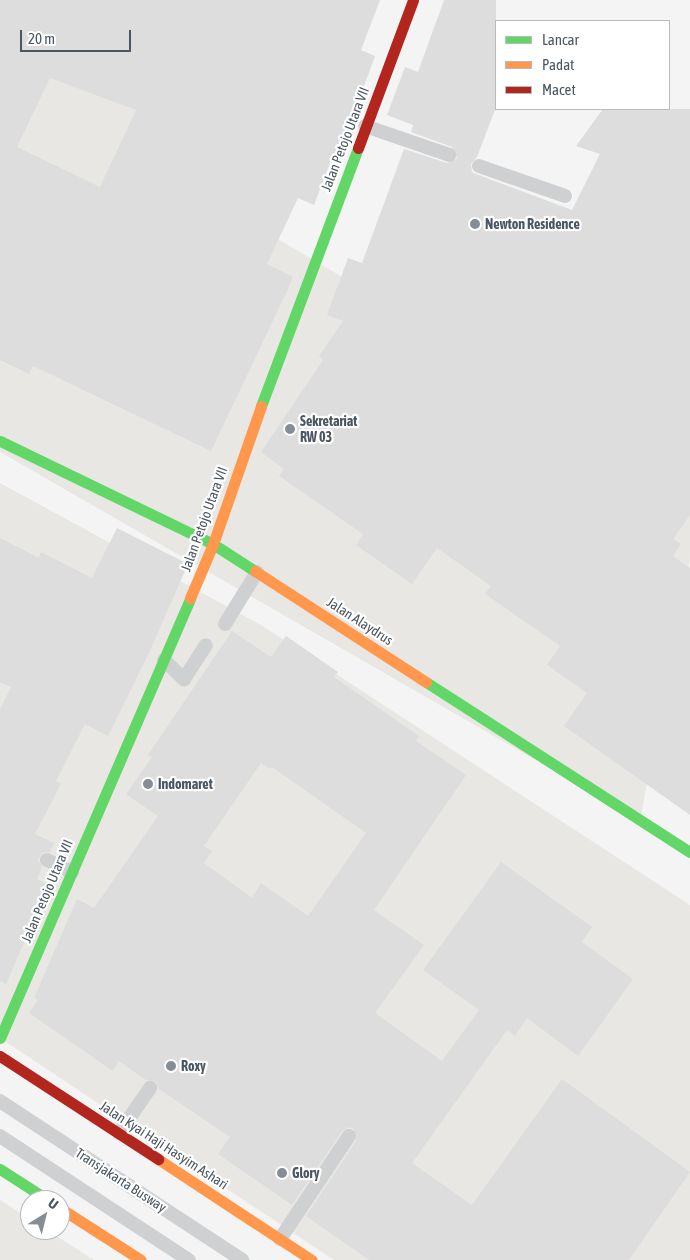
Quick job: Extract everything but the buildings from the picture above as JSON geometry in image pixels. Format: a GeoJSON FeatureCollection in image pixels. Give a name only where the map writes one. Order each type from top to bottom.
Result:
{"type":"FeatureCollection","features":[{"type":"Feature","properties":{"kind":"street","name":"Jalan Petojo Utara VII"},"geometry":{"type":"LineString","coordinates":[[0,1038],[214,544],[223,509],[413,0]]}},
{"type":"Feature","properties":{"kind":"street","name":"Jalan Alaydrus"},"geometry":{"type":"LineString","coordinates":[[0,441],[214,544],[690,852]]}},
{"type":"Feature","properties":{"kind":"street","name":"Jalan Kyai Haji Hasyim Ashari"},"geometry":{"type":"LineString","coordinates":[[0,1056],[312,1260]]}},
{"type":"Feature","properties":{"kind":"street"},"geometry":{"type":"LineString","coordinates":[[0,1169],[33,1190]]}},
{"type":"Feature","properties":{"kind":"street"},"geometry":{"type":"LineString","coordinates":[[70,1214],[141,1260]]}},
{"type":"Feature","properties":{"kind":"lane"},"geometry":{"type":"LineString","coordinates":[[365,126],[449,155]]}},
{"type":"Feature","properties":{"kind":"lane"},"geometry":{"type":"LineString","coordinates":[[479,166],[565,196]]}},
{"type":"Feature","properties":{"kind":"lane"},"geometry":{"type":"LineString","coordinates":[[225,624],[257,572]]}},
{"type":"Feature","properties":{"kind":"lane"},"geometry":{"type":"LineString","coordinates":[[164,660],[184,679],[206,645]]}},
{"type":"Feature","properties":{"kind":"lane"},"geometry":{"type":"LineString","coordinates":[[47,860],[72,872]]}},
{"type":"Feature","properties":{"kind":"lane"},"geometry":{"type":"LineString","coordinates":[[119,1133],[150,1088]]}},
{"type":"Feature","properties":{"kind":"lane","name":"Transjakarta Busway"},"geometry":{"type":"LineString","coordinates":[[0,1101],[242,1260]]}},
{"type":"Feature","properties":{"kind":"lane"},"geometry":{"type":"LineString","coordinates":[[0,1136],[189,1260]]}},
{"type":"Feature","properties":{"kind":"lane"},"geometry":{"type":"LineString","coordinates":[[280,1239],[349,1136]]}},
{"type":"Feature","properties":{"kind":"shaded area"},"geometry":{"type":"Polygon","coordinates":[[[0,0],[227,0],[171,176],[690,482],[690,559],[640,820],[0,452],[0,0]]]}},
{"type":"Feature","properties":{"kind":"shaded area"},"geometry":{"type":"Polygon","coordinates":[[[0,483],[261,625],[690,905],[690,1260],[334,1260],[0,1038],[0,483]]]}},
{"type":"Feature","properties":{"kind":"shaded area"},"geometry":{"type":"Polygon","coordinates":[[[0,1200],[20,1213],[20,1240],[63,1240],[94,1260],[0,1260],[0,1200]]]}},
{"type":"Feature","properties":{"kind":"traffic: fast"},"geometry":{"type":"LineString","coordinates":[[261,406],[358,148]]}},
{"type":"Feature","properties":{"kind":"traffic: fast"},"geometry":{"type":"LineString","coordinates":[[0,441],[213,544],[255,571]]}},
{"type":"Feature","properties":{"kind":"traffic: fast"},"geometry":{"type":"LineString","coordinates":[[0,1038],[190,598]]}},
{"type":"Feature","properties":{"kind":"traffic: fast"},"geometry":{"type":"LineString","coordinates":[[426,682],[690,852]]}},
{"type":"Feature","properties":{"kind":"traffic: fast"},"geometry":{"type":"LineString","coordinates":[[0,1169],[33,1190]]}},
{"type":"Feature","properties":{"kind":"traffic: slow"},"geometry":{"type":"LineString","coordinates":[[190,598],[213,544],[261,406]]}},
{"type":"Feature","properties":{"kind":"traffic: slow"},"geometry":{"type":"LineString","coordinates":[[255,571],[426,682]]}},
{"type":"Feature","properties":{"kind":"traffic: slow"},"geometry":{"type":"LineString","coordinates":[[158,1159],[312,1260]]}},
{"type":"Feature","properties":{"kind":"traffic: slow"},"geometry":{"type":"LineString","coordinates":[[70,1214],[141,1260]]}},
{"type":"Feature","properties":{"kind":"traffic: jam"},"geometry":{"type":"LineString","coordinates":[[358,148],[413,0]]}},
{"type":"Feature","properties":{"kind":"traffic: jam"},"geometry":{"type":"LineString","coordinates":[[0,1056],[158,1159]]}},
{"type":"Feature","properties":{"kind":"place","name":"Newton Residence"},"geometry":{"type":"Point","coordinates":[475,224]}},
{"type":"Feature","properties":{"kind":"place","name":"Sekretariat RW 03"},"geometry":{"type":"Point","coordinates":[290,429]}},
{"type":"Feature","properties":{"kind":"place","name":"Indomaret"},"geometry":{"type":"Point","coordinates":[148,784]}},
{"type":"Feature","properties":{"kind":"place","name":"Roxy"},"geometry":{"type":"Point","coordinates":[171,1066]}},
{"type":"Feature","properties":{"kind":"place","name":"Glory"},"geometry":{"type":"Point","coordinates":[282,1173]}}]}
